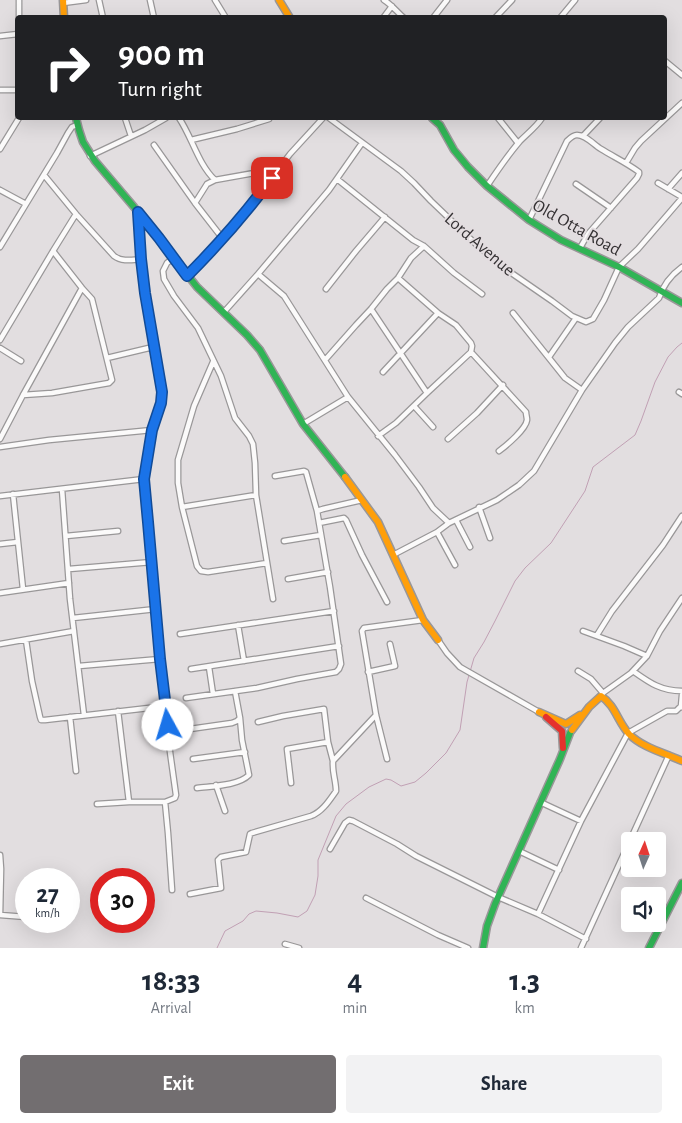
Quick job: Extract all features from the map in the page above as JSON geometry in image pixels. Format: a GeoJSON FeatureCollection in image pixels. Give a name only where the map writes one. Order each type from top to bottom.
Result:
{"type":"FeatureCollection","features":[{"type":"Feature","properties":{"kind":"street"},"geometry":{"type":"LineString","coordinates":[[19,0],[19,15]]}},
{"type":"Feature","properties":{"kind":"street"},"geometry":{"type":"LineString","coordinates":[[64,15],[63,1],[86,0]]}},
{"type":"Feature","properties":{"kind":"street"},"geometry":{"type":"LineString","coordinates":[[99,0],[102,15]]}},
{"type":"Feature","properties":{"kind":"street"},"geometry":{"type":"LineString","coordinates":[[150,0],[153,15]]}},
{"type":"Feature","properties":{"kind":"street"},"geometry":{"type":"LineString","coordinates":[[215,0],[225,15]]}},
{"type":"Feature","properties":{"kind":"street"},"geometry":{"type":"LineString","coordinates":[[279,0],[288,15]]}},
{"type":"Feature","properties":{"kind":"street"},"geometry":{"type":"LineString","coordinates":[[384,0],[401,15]]}},
{"type":"Feature","properties":{"kind":"street"},"geometry":{"type":"LineString","coordinates":[[435,15],[447,0]]}},
{"type":"Feature","properties":{"kind":"street"},"geometry":{"type":"LineString","coordinates":[[498,15],[512,0]]}},
{"type":"Feature","properties":{"kind":"street"},"geometry":{"type":"LineString","coordinates":[[562,15],[575,0]]}},
{"type":"Feature","properties":{"kind":"street"},"geometry":{"type":"LineString","coordinates":[[385,15],[392,6]]}},
{"type":"Feature","properties":{"kind":"street"},"geometry":{"type":"LineString","coordinates":[[0,36],[15,34]]}},
{"type":"Feature","properties":{"kind":"street"},"geometry":{"type":"LineString","coordinates":[[667,63],[682,75]]}},
{"type":"Feature","properties":{"kind":"street"},"geometry":{"type":"LineString","coordinates":[[0,90],[15,90]]}},
{"type":"Feature","properties":{"kind":"street"},"geometry":{"type":"LineString","coordinates":[[667,117],[682,103]]}},
{"type":"Feature","properties":{"kind":"street"},"geometry":{"type":"LineString","coordinates":[[0,149],[18,120]]}},
{"type":"Feature","properties":{"kind":"street"},"geometry":{"type":"LineString","coordinates":[[126,120],[131,136]]}},
{"type":"Feature","properties":{"kind":"street"},"geometry":{"type":"LineString","coordinates":[[90,156],[162,120]]}},
{"type":"Feature","properties":{"kind":"street"},"geometry":{"type":"LineString","coordinates":[[180,120],[210,175],[215,180]]}},
{"type":"Feature","properties":{"kind":"street"},"geometry":{"type":"LineString","coordinates":[[192,140],[266,120]]}},
{"type":"Feature","properties":{"kind":"street"},"geometry":{"type":"LineString","coordinates":[[187,276],[223,239],[318,120]]}},
{"type":"Feature","properties":{"kind":"street","name":"Lord Avenue"},"geometry":{"type":"LineString","coordinates":[[332,120],[414,183],[479,247],[510,272],[576,318]]}},
{"type":"Feature","properties":{"kind":"street","name":"Old Otta Road"},"geometry":{"type":"LineString","coordinates":[[434,120],[440,125],[454,150],[468,167],[487,186],[529,220],[561,240],[618,267],[682,302]]}},
{"type":"Feature","properties":{"kind":"street"},"geometry":{"type":"LineString","coordinates":[[500,120],[518,143]]}},
{"type":"Feature","properties":{"kind":"street"},"geometry":{"type":"LineString","coordinates":[[487,186],[518,143],[541,120]]}},
{"type":"Feature","properties":{"kind":"street"},"geometry":{"type":"LineString","coordinates":[[583,136],[598,120]]}},
{"type":"Feature","properties":{"kind":"street"},"geometry":{"type":"LineString","coordinates":[[626,163],[641,141],[664,120]]}},
{"type":"Feature","properties":{"kind":"street"},"geometry":{"type":"LineString","coordinates":[[76,121],[90,156],[102,171],[126,197],[187,276],[260,350],[303,424],[378,522],[423,620],[447,653],[460,667],[539,712],[570,725],[571,731]]}},
{"type":"Feature","properties":{"kind":"street"},"geometry":{"type":"LineString","coordinates":[[0,247],[76,121]]}},
{"type":"Feature","properties":{"kind":"street"},"geometry":{"type":"LineString","coordinates":[[529,220],[568,141],[572,136],[578,134],[583,136],[626,163],[639,172],[639,174],[588,234],[580,248]]}},
{"type":"Feature","properties":{"kind":"street"},"geometry":{"type":"LineString","coordinates":[[224,312],[329,190],[362,143]]}},
{"type":"Feature","properties":{"kind":"street"},"geometry":{"type":"LineString","coordinates":[[154,145],[223,239]]}},
{"type":"Feature","properties":{"kind":"street"},"geometry":{"type":"LineString","coordinates":[[207,184],[215,180],[281,167]]}},
{"type":"Feature","properties":{"kind":"street"},"geometry":{"type":"LineString","coordinates":[[668,189],[682,173]]}},
{"type":"Feature","properties":{"kind":"street"},"geometry":{"type":"LineString","coordinates":[[44,175],[114,256],[119,260],[141,259]]}},
{"type":"Feature","properties":{"kind":"street"},"geometry":{"type":"LineString","coordinates":[[195,203],[207,184],[210,175]]}},
{"type":"Feature","properties":{"kind":"street"},"geometry":{"type":"LineString","coordinates":[[337,179],[413,240],[424,246],[454,273],[482,294]]}},
{"type":"Feature","properties":{"kind":"street"},"geometry":{"type":"LineString","coordinates":[[549,358],[576,318],[586,322],[593,319],[604,300],[618,267],[638,249],[682,198],[658,183]]}},
{"type":"Feature","properties":{"kind":"street"},"geometry":{"type":"LineString","coordinates":[[576,184],[611,208]]}},
{"type":"Feature","properties":{"kind":"street"},"geometry":{"type":"LineString","coordinates":[[0,190],[26,204]]}},
{"type":"Feature","properties":{"kind":"street"},"geometry":{"type":"LineString","coordinates":[[97,804],[164,802],[175,798],[176,795],[160,659],[144,479],[152,430],[161,403],[162,392],[145,293],[138,212]]}},
{"type":"Feature","properties":{"kind":"street"},"geometry":{"type":"LineString","coordinates":[[0,340],[76,214]]}},
{"type":"Feature","properties":{"kind":"street"},"geometry":{"type":"LineString","coordinates":[[326,289],[385,217]]}},
{"type":"Feature","properties":{"kind":"street"},"geometry":{"type":"LineString","coordinates":[[325,360],[398,278],[411,258],[424,246]]}},
{"type":"Feature","properties":{"kind":"street"},"geometry":{"type":"LineString","coordinates":[[23,395],[52,393],[109,383],[112,380],[92,299],[53,251]]}},
{"type":"Feature","properties":{"kind":"street"},"geometry":{"type":"LineString","coordinates":[[173,258],[167,263],[164,278],[174,296],[198,328],[221,376],[235,418],[253,444],[256,495],[273,599]]}},
{"type":"Feature","properties":{"kind":"street"},"geometry":{"type":"LineString","coordinates":[[394,555],[437,532],[449,523],[497,500],[519,485],[534,471],[582,390],[615,343],[628,327],[659,298],[669,278],[682,267]]}},
{"type":"Feature","properties":{"kind":"street"},"geometry":{"type":"LineString","coordinates":[[258,274],[284,296],[348,397],[419,487],[433,508],[449,523]]}},
{"type":"Feature","properties":{"kind":"street"},"geometry":{"type":"LineString","coordinates":[[378,436],[396,423],[471,352],[472,346],[456,326],[398,278]]}},
{"type":"Feature","properties":{"kind":"street"},"geometry":{"type":"LineString","coordinates":[[0,439],[82,288]]}},
{"type":"Feature","properties":{"kind":"street"},"geometry":{"type":"LineString","coordinates":[[371,309],[427,393]]}},
{"type":"Feature","properties":{"kind":"street"},"geometry":{"type":"LineString","coordinates":[[383,372],[438,313]]}},
{"type":"Feature","properties":{"kind":"street"},"geometry":{"type":"LineString","coordinates":[[513,313],[565,378],[582,390]]}},
{"type":"Feature","properties":{"kind":"street"},"geometry":{"type":"LineString","coordinates":[[0,348],[21,361]]}},
{"type":"Feature","properties":{"kind":"street"},"geometry":{"type":"LineString","coordinates":[[107,358],[153,348]]}},
{"type":"Feature","properties":{"kind":"street"},"geometry":{"type":"LineString","coordinates":[[471,352],[526,412],[527,422],[508,444],[499,451]]}},
{"type":"Feature","properties":{"kind":"street"},"geometry":{"type":"LineString","coordinates":[[214,362],[194,406],[178,460],[178,483],[182,506],[197,566],[201,571],[208,572],[267,563]]}},
{"type":"Feature","properties":{"kind":"street"},"geometry":{"type":"LineString","coordinates":[[448,439],[477,413],[503,385]]}},
{"type":"Feature","properties":{"kind":"street"},"geometry":{"type":"LineString","coordinates":[[303,424],[348,397]]}},
{"type":"Feature","properties":{"kind":"street"},"geometry":{"type":"LineString","coordinates":[[414,406],[434,427]]}},
{"type":"Feature","properties":{"kind":"street"},"geometry":{"type":"LineString","coordinates":[[0,447],[49,440],[152,430]]}},
{"type":"Feature","properties":{"kind":"street"},"geometry":{"type":"LineString","coordinates":[[186,698],[336,672],[339,669],[341,664],[339,646],[328,572],[317,511],[308,475],[304,471],[275,476]]}},
{"type":"Feature","properties":{"kind":"street"},"geometry":{"type":"LineString","coordinates":[[0,496],[144,479]]}},
{"type":"Feature","properties":{"kind":"street"},"geometry":{"type":"LineString","coordinates":[[62,489],[69,583],[84,715]]}},
{"type":"Feature","properties":{"kind":"street"},"geometry":{"type":"LineString","coordinates":[[13,494],[24,589]]}},
{"type":"Feature","properties":{"kind":"street"},"geometry":{"type":"LineString","coordinates":[[182,506],[256,495]]}},
{"type":"Feature","properties":{"kind":"street"},"geometry":{"type":"LineString","coordinates":[[317,511],[362,500]]}},
{"type":"Feature","properties":{"kind":"street"},"geometry":{"type":"LineString","coordinates":[[480,507],[490,538]]}},
{"type":"Feature","properties":{"kind":"street"},"geometry":{"type":"LineString","coordinates":[[596,635],[612,610],[663,545],[682,516]]}},
{"type":"Feature","properties":{"kind":"street"},"geometry":{"type":"LineString","coordinates":[[319,524],[344,518],[346,520],[387,602]]}},
{"type":"Feature","properties":{"kind":"street"},"geometry":{"type":"LineString","coordinates":[[456,520],[470,547]]}},
{"type":"Feature","properties":{"kind":"street"},"geometry":{"type":"LineString","coordinates":[[66,536],[118,531]]}},
{"type":"Feature","properties":{"kind":"street"},"geometry":{"type":"LineString","coordinates":[[437,532],[455,565]]}},
{"type":"Feature","properties":{"kind":"street"},"geometry":{"type":"LineString","coordinates":[[284,541],[321,535]]}},
{"type":"Feature","properties":{"kind":"street"},"geometry":{"type":"LineString","coordinates":[[0,544],[18,542]]}},
{"type":"Feature","properties":{"kind":"street"},"geometry":{"type":"LineString","coordinates":[[69,569],[152,562]]}},
{"type":"Feature","properties":{"kind":"street"},"geometry":{"type":"LineString","coordinates":[[288,579],[328,572]]}},
{"type":"Feature","properties":{"kind":"street"},"geometry":{"type":"LineString","coordinates":[[0,593],[69,583]]}},
{"type":"Feature","properties":{"kind":"street"},"geometry":{"type":"LineString","coordinates":[[484,948],[484,936],[498,897],[564,752],[571,731],[584,712],[594,702],[633,671],[647,656],[660,631],[682,598]]}},
{"type":"Feature","properties":{"kind":"street"},"geometry":{"type":"LineString","coordinates":[[73,618],[156,609]]}},
{"type":"Feature","properties":{"kind":"street"},"geometry":{"type":"LineString","coordinates":[[180,634],[334,611]]}},
{"type":"Feature","properties":{"kind":"street"},"geometry":{"type":"LineString","coordinates":[[387,759],[376,715],[362,631],[364,628],[423,620]]}},
{"type":"Feature","properties":{"kind":"street"},"geometry":{"type":"LineString","coordinates":[[238,625],[244,661]]}},
{"type":"Feature","properties":{"kind":"street"},"geometry":{"type":"LineString","coordinates":[[583,630],[647,656]]}},
{"type":"Feature","properties":{"kind":"street"},"geometry":{"type":"LineString","coordinates":[[0,644],[74,631]]}},
{"type":"Feature","properties":{"kind":"street"},"geometry":{"type":"LineString","coordinates":[[26,640],[32,681],[41,720],[166,706]]}},
{"type":"Feature","properties":{"kind":"street"},"geometry":{"type":"LineString","coordinates":[[368,672],[395,666],[390,644]]}},
{"type":"Feature","properties":{"kind":"street"},"geometry":{"type":"LineString","coordinates":[[190,669],[339,646]]}},
{"type":"Feature","properties":{"kind":"street"},"geometry":{"type":"LineString","coordinates":[[79,666],[160,659]]}},
{"type":"Feature","properties":{"kind":"street"},"geometry":{"type":"LineString","coordinates":[[208,666],[213,694]]}},
{"type":"Feature","properties":{"kind":"street"},"geometry":{"type":"LineString","coordinates":[[578,671],[591,679],[635,740],[682,761]]}},
{"type":"Feature","properties":{"kind":"street"},"geometry":{"type":"LineString","coordinates":[[538,914],[581,821],[628,732],[667,711],[676,711],[681,707],[682,693],[655,686],[633,671]]}},
{"type":"Feature","properties":{"kind":"street"},"geometry":{"type":"LineString","coordinates":[[197,788],[235,782],[246,779],[249,775],[234,691]]}},
{"type":"Feature","properties":{"kind":"street"},"geometry":{"type":"LineString","coordinates":[[190,894],[221,888],[218,860],[221,857],[246,852],[250,834],[316,814],[326,806],[336,791],[324,709],[258,722]]}},
{"type":"Feature","properties":{"kind":"street"},"geometry":{"type":"LineString","coordinates":[[118,711],[130,802]]}},
{"type":"Feature","properties":{"kind":"street"},"geometry":{"type":"LineString","coordinates":[[539,712],[566,734],[571,731]]}},
{"type":"Feature","properties":{"kind":"street"},"geometry":{"type":"LineString","coordinates":[[564,752],[562,726],[584,712]]}},
{"type":"Feature","properties":{"kind":"street"},"geometry":{"type":"LineString","coordinates":[[333,761],[376,715]]}},
{"type":"Feature","properties":{"kind":"street"},"geometry":{"type":"LineString","coordinates":[[70,717],[76,771]]}},
{"type":"Feature","properties":{"kind":"street"},"geometry":{"type":"LineString","coordinates":[[190,729],[232,723],[240,718]]}},
{"type":"Feature","properties":{"kind":"street"},"geometry":{"type":"LineString","coordinates":[[291,783],[287,749],[328,742]]}},
{"type":"Feature","properties":{"kind":"street"},"geometry":{"type":"LineString","coordinates":[[193,759],[244,752]]}},
{"type":"Feature","properties":{"kind":"street"},"geometry":{"type":"LineString","coordinates":[[581,948],[669,755]]}},
{"type":"Feature","properties":{"kind":"street"},"geometry":{"type":"LineString","coordinates":[[216,785],[225,811]]}},
{"type":"Feature","properties":{"kind":"street"},"geometry":{"type":"LineString","coordinates":[[164,802],[167,816],[172,890]]}},
{"type":"Feature","properties":{"kind":"street"},"geometry":{"type":"LineString","coordinates":[[540,802],[581,821]]}},
{"type":"Feature","properties":{"kind":"street"},"geometry":{"type":"LineString","coordinates":[[330,849],[345,822],[352,820],[416,856],[586,939]]}},
{"type":"Feature","properties":{"kind":"street"},"geometry":{"type":"LineString","coordinates":[[519,851],[559,870]]}},
{"type":"Feature","properties":{"kind":"street"},"geometry":{"type":"LineString","coordinates":[[0,855],[2,869],[0,914],[15,916]]}},
{"type":"Feature","properties":{"kind":"street"},"geometry":{"type":"LineString","coordinates":[[649,948],[682,883]]}},
{"type":"Feature","properties":{"kind":"street"},"geometry":{"type":"LineString","coordinates":[[366,898],[438,935],[468,948]]}},
{"type":"Feature","properties":{"kind":"street"},"geometry":{"type":"LineString","coordinates":[[286,944],[299,948]]}},
{"type":"Feature","properties":{"kind":"waterway"},"geometry":{"type":"LineString","coordinates":[[217,948],[225,931],[256,911],[298,917],[307,911],[315,895],[318,860],[336,816],[346,804],[369,787],[386,779],[401,786],[415,782],[446,753],[460,730],[467,682],[474,658],[515,581],[525,568],[551,543],[585,491],[593,467],[635,435],[655,382],[668,357],[682,343]]}},
{"type":"Feature","properties":{"kind":"traffic: fast"},"geometry":{"type":"LineString","coordinates":[[76,120],[83,142],[95,161],[197,287],[260,350],[303,424],[345,477]]}},
{"type":"Feature","properties":{"kind":"traffic: fast"},"geometry":{"type":"LineString","coordinates":[[434,120],[440,125],[454,150],[468,167],[487,186],[529,220],[561,240],[619,267],[682,303]]}},
{"type":"Feature","properties":{"kind":"traffic: fast"},"geometry":{"type":"LineString","coordinates":[[483,948],[487,926],[495,904],[570,733]]}},
{"type":"Feature","properties":{"kind":"traffic: fast"},"geometry":{"type":"LineString","coordinates":[[649,948],[682,883]]}},
{"type":"Feature","properties":{"kind":"traffic: slow"},"geometry":{"type":"LineString","coordinates":[[63,0],[64,15]]}},
{"type":"Feature","properties":{"kind":"traffic: slow"},"geometry":{"type":"LineString","coordinates":[[279,0],[288,15]]}},
{"type":"Feature","properties":{"kind":"traffic: slow"},"geometry":{"type":"LineString","coordinates":[[345,477],[378,522],[423,620],[438,640]]}},
{"type":"Feature","properties":{"kind":"traffic: slow"},"geometry":{"type":"LineString","coordinates":[[572,730],[589,707],[601,696],[610,704],[625,729],[635,739],[647,747],[682,761]]}},
{"type":"Feature","properties":{"kind":"traffic: slow"},"geometry":{"type":"LineString","coordinates":[[539,712],[566,724],[580,715]]}},
{"type":"Feature","properties":{"kind":"traffic: jam"},"geometry":{"type":"LineString","coordinates":[[546,717],[562,731],[563,748]]}},
{"type":"Feature","properties":{"kind":"route"},"geometry":{"type":"LineString","coordinates":[[168,725],[160,659],[144,479],[152,430],[161,403],[162,392],[145,293],[138,212],[187,276],[219,244],[272,178]]}}]}
